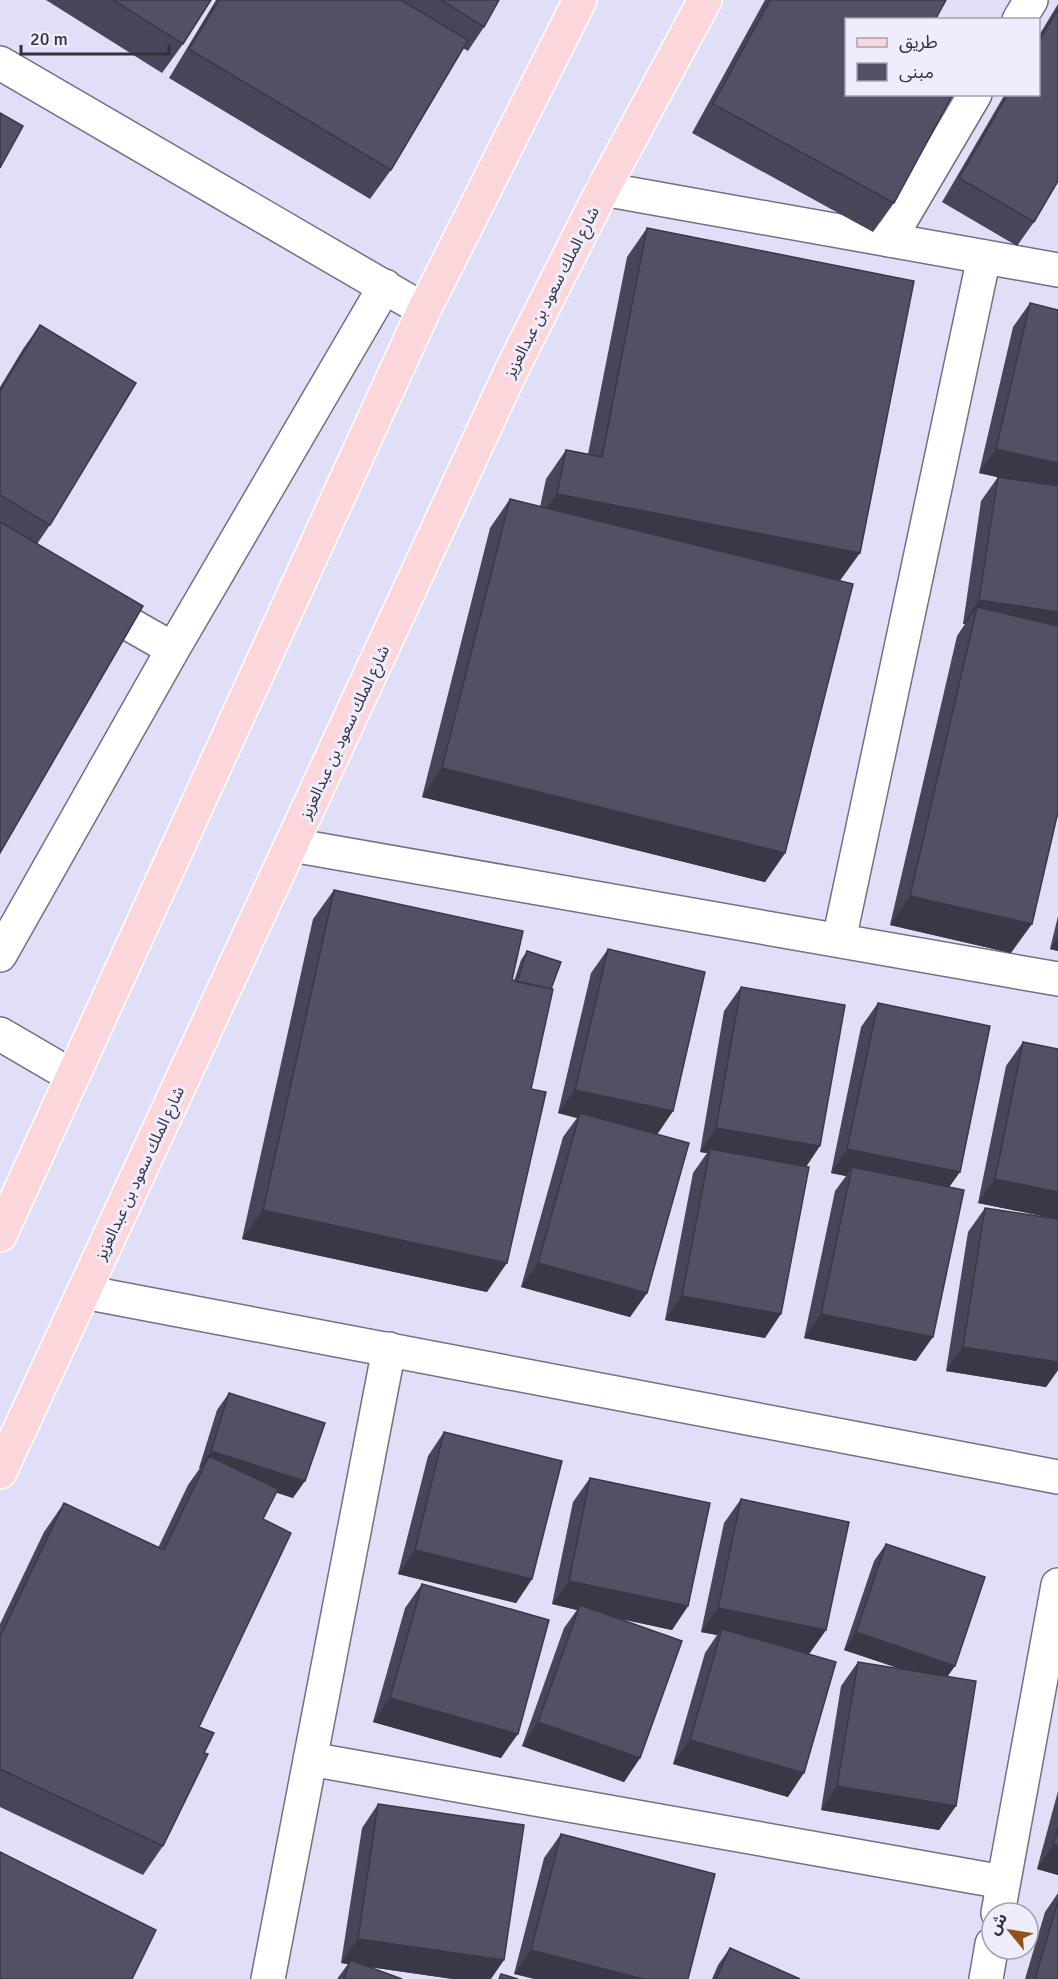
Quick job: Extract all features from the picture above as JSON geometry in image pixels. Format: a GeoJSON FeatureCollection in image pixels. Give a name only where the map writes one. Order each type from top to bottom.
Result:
{"type":"FeatureCollection","features":[{"type":"Feature","properties":{"kind":"main road"},"geometry":{"type":"LineString","coordinates":[[0,1235],[424,310],[580,0]]}},
{"type":"Feature","properties":{"kind":"main road","name":"شارع الملك سعود بن عبدالعزيز"},"geometry":{"type":"LineString","coordinates":[[0,1472],[512,369],[603,189],[705,0]]}},
{"type":"Feature","properties":{"kind":"street"},"geometry":{"type":"LineString","coordinates":[[1020,18],[1031,0]]}},
{"type":"Feature","properties":{"kind":"street"},"geometry":{"type":"LineString","coordinates":[[0,63],[424,310]]}},
{"type":"Feature","properties":{"kind":"street"},"geometry":{"type":"LineString","coordinates":[[889,240],[974,96]]}},
{"type":"Feature","properties":{"kind":"street"},"geometry":{"type":"LineString","coordinates":[[603,189],[1058,270]]}},
{"type":"Feature","properties":{"kind":"street"},"geometry":{"type":"LineString","coordinates":[[839,940],[984,257]]}},
{"type":"Feature","properties":{"kind":"street"},"geometry":{"type":"LineString","coordinates":[[0,955],[173,649],[385,286]]}},
{"type":"Feature","properties":{"kind":"street"},"geometry":{"type":"LineString","coordinates":[[71,591],[173,649]]}},
{"type":"Feature","properties":{"kind":"street"},"geometry":{"type":"LineString","coordinates":[[292,845],[1058,979]]}},
{"type":"Feature","properties":{"kind":"street"},"geometry":{"type":"LineString","coordinates":[[0,1034],[72,1076]]}},
{"type":"Feature","properties":{"kind":"street"},"geometry":{"type":"LineString","coordinates":[[84,1292],[1058,1477]]}},
{"type":"Feature","properties":{"kind":"street"},"geometry":{"type":"LineString","coordinates":[[268,1979],[389,1349]]}},
{"type":"Feature","properties":{"kind":"street"},"geometry":{"type":"LineString","coordinates":[[310,1759],[1001,1898],[1058,1585]]}},
{"type":"Feature","properties":{"kind":"street"},"geometry":{"type":"LineString","coordinates":[[986,1979],[989,1961]]}},
{"type":"Feature","properties":{"kind":"building"},"geometry":{"type":"Polygon","coordinates":[[[113,0],[211,0],[183,44],[113,0]]]}},
{"type":"Feature","properties":{"kind":"building"},"geometry":{"type":"Polygon","coordinates":[[[219,0],[401,0],[468,40],[391,170],[189,49],[219,0]]]}},
{"type":"Feature","properties":{"kind":"building"},"geometry":{"type":"Polygon","coordinates":[[[441,0],[499,0],[484,27],[441,0]]]}},
{"type":"Feature","properties":{"kind":"building"},"geometry":{"type":"Polygon","coordinates":[[[770,0],[946,0],[936,18],[845,18],[845,96],[952,96],[894,203],[713,104],[770,0]]]}},
{"type":"Feature","properties":{"kind":"building"},"geometry":{"type":"Polygon","coordinates":[[[1058,9],[1058,181],[1034,222],[959,178],[1007,96],[1040,96],[1040,39],[1058,9]]]}},
{"type":"Feature","properties":{"kind":"building"},"geometry":{"type":"Polygon","coordinates":[[[0,113],[23,126],[0,168],[0,113]]]}},
{"type":"Feature","properties":{"kind":"building"},"geometry":{"type":"Polygon","coordinates":[[[647,228],[914,281],[860,553],[557,494],[566,450],[602,457],[647,228]]]}},
{"type":"Feature","properties":{"kind":"building"},"geometry":{"type":"Polygon","coordinates":[[[1030,303],[1058,310],[1058,463],[996,449],[1030,303]]]}},
{"type":"Feature","properties":{"kind":"building"},"geometry":{"type":"Polygon","coordinates":[[[40,325],[136,383],[50,525],[0,495],[0,391],[40,325]]]}},
{"type":"Feature","properties":{"kind":"building"},"geometry":{"type":"Polygon","coordinates":[[[998,477],[1058,486],[1058,612],[979,600],[998,477]]]}},
{"type":"Feature","properties":{"kind":"building"},"geometry":{"type":"Polygon","coordinates":[[[510,499],[853,584],[785,853],[442,768],[510,499]]]}},
{"type":"Feature","properties":{"kind":"building"},"geometry":{"type":"Polygon","coordinates":[[[0,522],[143,606],[0,853],[0,522]]]}},
{"type":"Feature","properties":{"kind":"building"},"geometry":{"type":"Polygon","coordinates":[[[977,607],[1058,626],[1058,812],[1032,924],[910,896],[977,607]]]}},
{"type":"Feature","properties":{"kind":"building"},"geometry":{"type":"Polygon","coordinates":[[[334,890],[523,931],[512,980],[553,989],[531,1089],[546,1092],[507,1263],[263,1210],[334,890]]]}},
{"type":"Feature","properties":{"kind":"building"},"geometry":{"type":"Polygon","coordinates":[[[608,949],[705,972],[673,1111],[575,1090],[608,949]]]}},
{"type":"Feature","properties":{"kind":"building"},"geometry":{"type":"Polygon","coordinates":[[[527,951],[561,962],[551,989],[517,982],[527,951]]]}},
{"type":"Feature","properties":{"kind":"building"},"geometry":{"type":"Polygon","coordinates":[[[741,987],[845,1005],[820,1146],[716,1128],[741,987]]]}},
{"type":"Feature","properties":{"kind":"building"},"geometry":{"type":"Polygon","coordinates":[[[878,1003],[990,1026],[960,1172],[847,1149],[878,1003]]]}},
{"type":"Feature","properties":{"kind":"building"},"geometry":{"type":"Polygon","coordinates":[[[1023,1042],[1058,1049],[1058,1192],[995,1179],[1023,1042]]]}},
{"type":"Feature","properties":{"kind":"building"},"geometry":{"type":"Polygon","coordinates":[[[580,1113],[689,1143],[647,1293],[538,1263],[580,1113]]]}},
{"type":"Feature","properties":{"kind":"building"},"geometry":{"type":"Polygon","coordinates":[[[710,1149],[809,1167],[781,1314],[682,1296],[710,1149]]]}},
{"type":"Feature","properties":{"kind":"building"},"geometry":{"type":"Polygon","coordinates":[[[852,1167],[964,1190],[933,1337],[821,1314],[852,1167]]]}},
{"type":"Feature","properties":{"kind":"building"},"geometry":{"type":"Polygon","coordinates":[[[985,1208],[1058,1219],[1058,1362],[963,1347],[985,1208]]]}},
{"type":"Feature","properties":{"kind":"building"},"geometry":{"type":"Polygon","coordinates":[[[229,1393],[325,1423],[305,1481],[211,1451],[229,1393]]]}},
{"type":"Feature","properties":{"kind":"building"},"geometry":{"type":"Polygon","coordinates":[[[444,1432],[562,1461],[532,1579],[415,1550],[444,1432]]]}},
{"type":"Feature","properties":{"kind":"building"},"geometry":{"type":"Polygon","coordinates":[[[209,1456],[278,1489],[263,1519],[291,1533],[199,1727],[214,1733],[204,1753],[208,1754],[163,1846],[0,1769],[0,1637],[64,1503],[164,1550],[209,1456]]]}},
{"type":"Feature","properties":{"kind":"building"},"geometry":{"type":"Polygon","coordinates":[[[590,1478],[710,1503],[688,1606],[569,1581],[590,1478]]]}},
{"type":"Feature","properties":{"kind":"building"},"geometry":{"type":"Polygon","coordinates":[[[741,1499],[849,1522],[826,1630],[718,1608],[741,1499]]]}},
{"type":"Feature","properties":{"kind":"building"},"geometry":{"type":"Polygon","coordinates":[[[886,1544],[985,1577],[955,1666],[856,1632],[886,1544]]]}},
{"type":"Feature","properties":{"kind":"building"},"geometry":{"type":"Polygon","coordinates":[[[422,1584],[549,1620],[518,1734],[390,1698],[422,1584]]]}},
{"type":"Feature","properties":{"kind":"building"},"geometry":{"type":"Polygon","coordinates":[[[580,1605],[682,1641],[640,1758],[538,1722],[580,1605]]]}},
{"type":"Feature","properties":{"kind":"building"},"geometry":{"type":"Polygon","coordinates":[[[722,1629],[836,1662],[804,1773],[690,1740],[722,1629]]]}},
{"type":"Feature","properties":{"kind":"building"},"geometry":{"type":"Polygon","coordinates":[[[858,1662],[976,1681],[956,1806],[837,1786],[858,1662]]]}},
{"type":"Feature","properties":{"kind":"building"},"geometry":{"type":"Polygon","coordinates":[[[378,1804],[524,1825],[504,1960],[358,1939],[378,1804]]]}},
{"type":"Feature","properties":{"kind":"building"},"geometry":{"type":"Polygon","coordinates":[[[1058,1828],[1058,1846],[1053,1845],[1058,1828]]]}},
{"type":"Feature","properties":{"kind":"building"},"geometry":{"type":"Polygon","coordinates":[[[561,1834],[715,1874],[688,1979],[643,1979],[531,1950],[561,1834]]]}},
{"type":"Feature","properties":{"kind":"building"},"geometry":{"type":"Polygon","coordinates":[[[0,1852],[156,1930],[132,1979],[0,1979],[0,1852]]]}},
{"type":"Feature","properties":{"kind":"building"},"geometry":{"type":"Polygon","coordinates":[[[1058,1901],[1058,1979],[1035,1979],[1058,1901]]]}},
{"type":"Feature","properties":{"kind":"building"},"geometry":{"type":"Polygon","coordinates":[[[730,1948],[800,1979],[716,1979],[730,1948]]]}},
{"type":"Feature","properties":{"kind":"building"},"geometry":{"type":"Polygon","coordinates":[[[350,1960],[402,1979],[344,1979],[350,1960]]]}},
{"type":"Feature","properties":{"kind":"building"},"geometry":{"type":"Polygon","coordinates":[[[501,1974],[518,1979],[499,1979],[501,1974]]]}}]}
